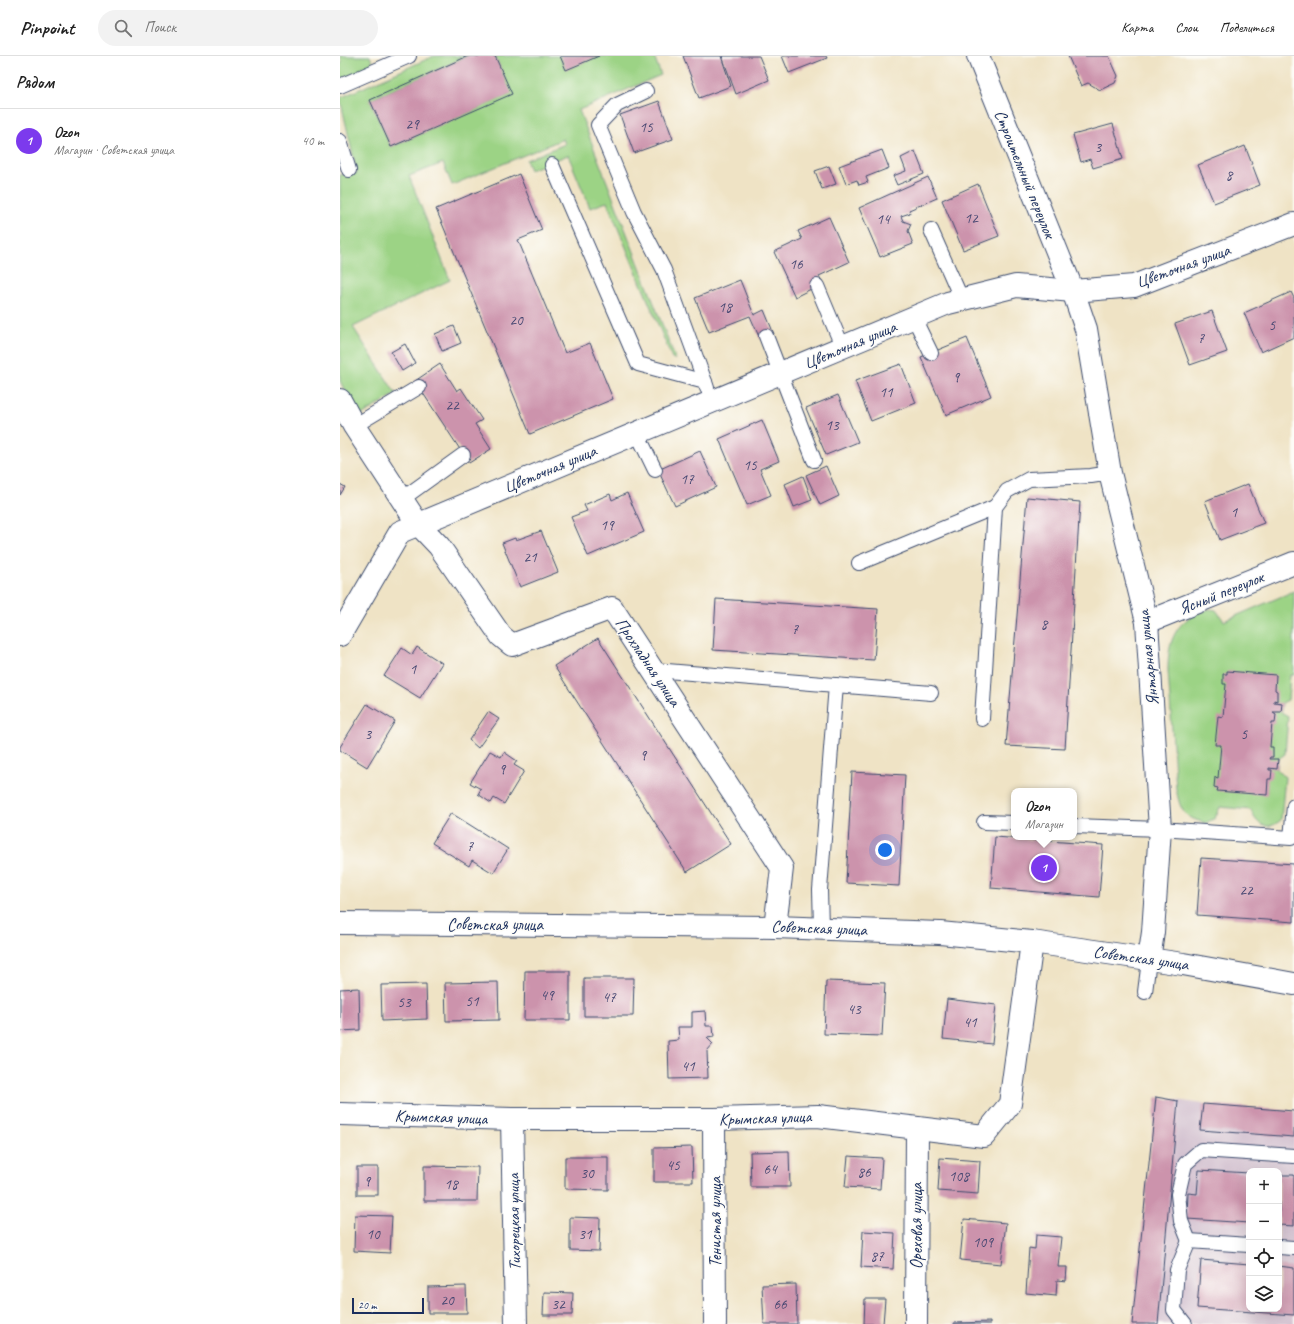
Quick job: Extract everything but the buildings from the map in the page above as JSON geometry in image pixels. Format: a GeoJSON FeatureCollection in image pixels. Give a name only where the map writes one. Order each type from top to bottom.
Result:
{"type":"FeatureCollection","features":[{"type":"Feature","properties":{"kind":"street","name":"Строительный переулок"},"geometry":{"type":"LineString","coordinates":[[978,56],[1073,291]]}},
{"type":"Feature","properties":{"kind":"street","name":"Цветочная улица"},"geometry":{"type":"LineString","coordinates":[[340,635],[400,532],[638,433],[709,392],[782,373],[948,303],[1016,286],[1073,291],[1134,286],[1294,224]]}},
{"type":"Feature","properties":{"kind":"street","name":"Янтарная улица"},"geometry":{"type":"LineString","coordinates":[[1073,291],[1086,329],[1110,473],[1147,622],[1160,829],[1153,932],[1149,960]]}},
{"type":"Feature","properties":{"kind":"street","name":"Прохладная улица"},"geometry":{"type":"LineString","coordinates":[[340,400],[354,426],[418,524],[439,546],[501,636],[512,645],[612,608],[655,670],[782,868],[775,927]]}},
{"type":"Feature","properties":{"kind":"street","name":"Ясный переулок"},"geometry":{"type":"LineString","coordinates":[[1147,622],[1294,563]]}},
{"type":"Feature","properties":{"kind":"street","name":"Советская улица"},"geometry":{"type":"LineString","coordinates":[[340,923],[775,927],[940,933],[1032,942],[1183,964],[1294,984]]}},
{"type":"Feature","properties":{"kind":"street","name":"Крымская улица"},"geometry":{"type":"LineString","coordinates":[[340,1114],[512,1119],[714,1119],[818,1116],[984,1136],[1010,1104],[1032,942]]}},
{"type":"Feature","properties":{"kind":"street","name":"Тихорецкая улица"},"geometry":{"type":"LineString","coordinates":[[512,1119],[516,1324]]}},
{"type":"Feature","properties":{"kind":"street","name":"Тенистая улица"},"geometry":{"type":"LineString","coordinates":[[714,1119],[715,1324]]}},
{"type":"Feature","properties":{"kind":"street","name":"Ореховая улица"},"geometry":{"type":"LineString","coordinates":[[916,1324],[917,1128]]}},
{"type":"Feature","properties":{"kind":"lane"},"geometry":{"type":"LineString","coordinates":[[340,86],[409,56]]}},
{"type":"Feature","properties":{"kind":"lane"},"geometry":{"type":"LineString","coordinates":[[646,91],[617,105],[598,125],[634,212],[664,270],[709,392]]}},
{"type":"Feature","properties":{"kind":"lane"},"geometry":{"type":"LineString","coordinates":[[340,141],[349,170]]}},
{"type":"Feature","properties":{"kind":"lane"},"geometry":{"type":"LineString","coordinates":[[552,165],[638,364],[709,392]]}},
{"type":"Feature","properties":{"kind":"lane"},"geometry":{"type":"LineString","coordinates":[[931,230],[962,300]]}},
{"type":"Feature","properties":{"kind":"lane"},"geometry":{"type":"LineString","coordinates":[[817,286],[843,348]]}},
{"type":"Feature","properties":{"kind":"lane"},"geometry":{"type":"LineString","coordinates":[[914,318],[930,353]]}},
{"type":"Feature","properties":{"kind":"lane"},"geometry":{"type":"LineString","coordinates":[[766,336],[782,373],[814,460]]}},
{"type":"Feature","properties":{"kind":"lane"},"geometry":{"type":"LineString","coordinates":[[354,426],[419,387]]}},
{"type":"Feature","properties":{"kind":"lane"},"geometry":{"type":"LineString","coordinates":[[638,433],[655,470]]}},
{"type":"Feature","properties":{"kind":"lane"},"geometry":{"type":"LineString","coordinates":[[402,499],[464,456]]}},
{"type":"Feature","properties":{"kind":"lane"},"geometry":{"type":"LineString","coordinates":[[859,563],[995,507],[1007,491],[1029,479],[1091,476],[1110,473]]}},
{"type":"Feature","properties":{"kind":"lane"},"geometry":{"type":"LineString","coordinates":[[982,719],[995,507]]}},
{"type":"Feature","properties":{"kind":"lane"},"geometry":{"type":"LineString","coordinates":[[655,670],[931,693]]}},
{"type":"Feature","properties":{"kind":"lane"},"geometry":{"type":"LineString","coordinates":[[821,928],[820,890],[836,685]]}},
{"type":"Feature","properties":{"kind":"lane"},"geometry":{"type":"LineString","coordinates":[[1077,826],[1160,829],[1293,838],[1294,806]]}},
{"type":"Feature","properties":{"kind":"lane"},"geometry":{"type":"LineString","coordinates":[[984,822],[1011,823]]}},
{"type":"Feature","properties":{"kind":"lane"},"geometry":{"type":"LineString","coordinates":[[1145,992],[1149,960]]}},
{"type":"Feature","properties":{"kind":"lane"},"geometry":{"type":"LineString","coordinates":[[1185,1324],[1174,1310],[1177,1270],[1189,1241],[1181,1221],[1178,1194],[1185,1164],[1201,1150],[1294,1156]]}},
{"type":"Feature","properties":{"kind":"lane"},"geometry":{"type":"LineString","coordinates":[[1189,1241],[1246,1245]]}},
{"type":"Feature","properties":{"kind":"lane"},"geometry":{"type":"LineString","coordinates":[[1282,1247],[1294,1248]]}},
{"type":"Feature","properties":{"kind":"shaded area"},"geometry":{"type":"Polygon","coordinates":[[[1156,1097],[1203,1104],[1294,1111],[1294,1324],[1132,1324],[1156,1097]]]}},
{"type":"Feature","properties":{"kind":"green space"},"geometry":{"type":"Polygon","coordinates":[[[340,56],[370,56],[372,62],[371,69],[340,79],[340,64],[342,63],[340,56]]]}},
{"type":"Feature","properties":{"kind":"green space"},"geometry":{"type":"Polygon","coordinates":[[[434,56],[468,56],[370,100],[391,147],[511,94],[495,56],[654,56],[661,75],[579,110],[676,360],[672,358],[607,202],[590,208],[568,155],[530,170],[526,160],[565,144],[563,139],[452,185],[443,163],[409,176],[450,280],[353,327],[396,394],[358,417],[340,381],[340,175],[357,173],[340,98],[434,56]]]}},
{"type":"Feature","properties":{"kind":"green space"},"geometry":{"type":"Polygon","coordinates":[[[1294,591],[1294,675],[1290,675],[1288,700],[1282,703],[1281,712],[1288,716],[1285,754],[1278,759],[1277,769],[1285,777],[1281,820],[1276,824],[1267,826],[1256,820],[1251,810],[1220,807],[1215,818],[1206,823],[1198,821],[1188,816],[1184,812],[1176,789],[1168,670],[1169,652],[1174,636],[1183,623],[1203,611],[1214,609],[1224,621],[1294,591]]]}},
{"type":"Feature","properties":{"kind":"place","name":"Ozon"},"geometry":{"type":"Point","coordinates":[1044,868]}}]}
